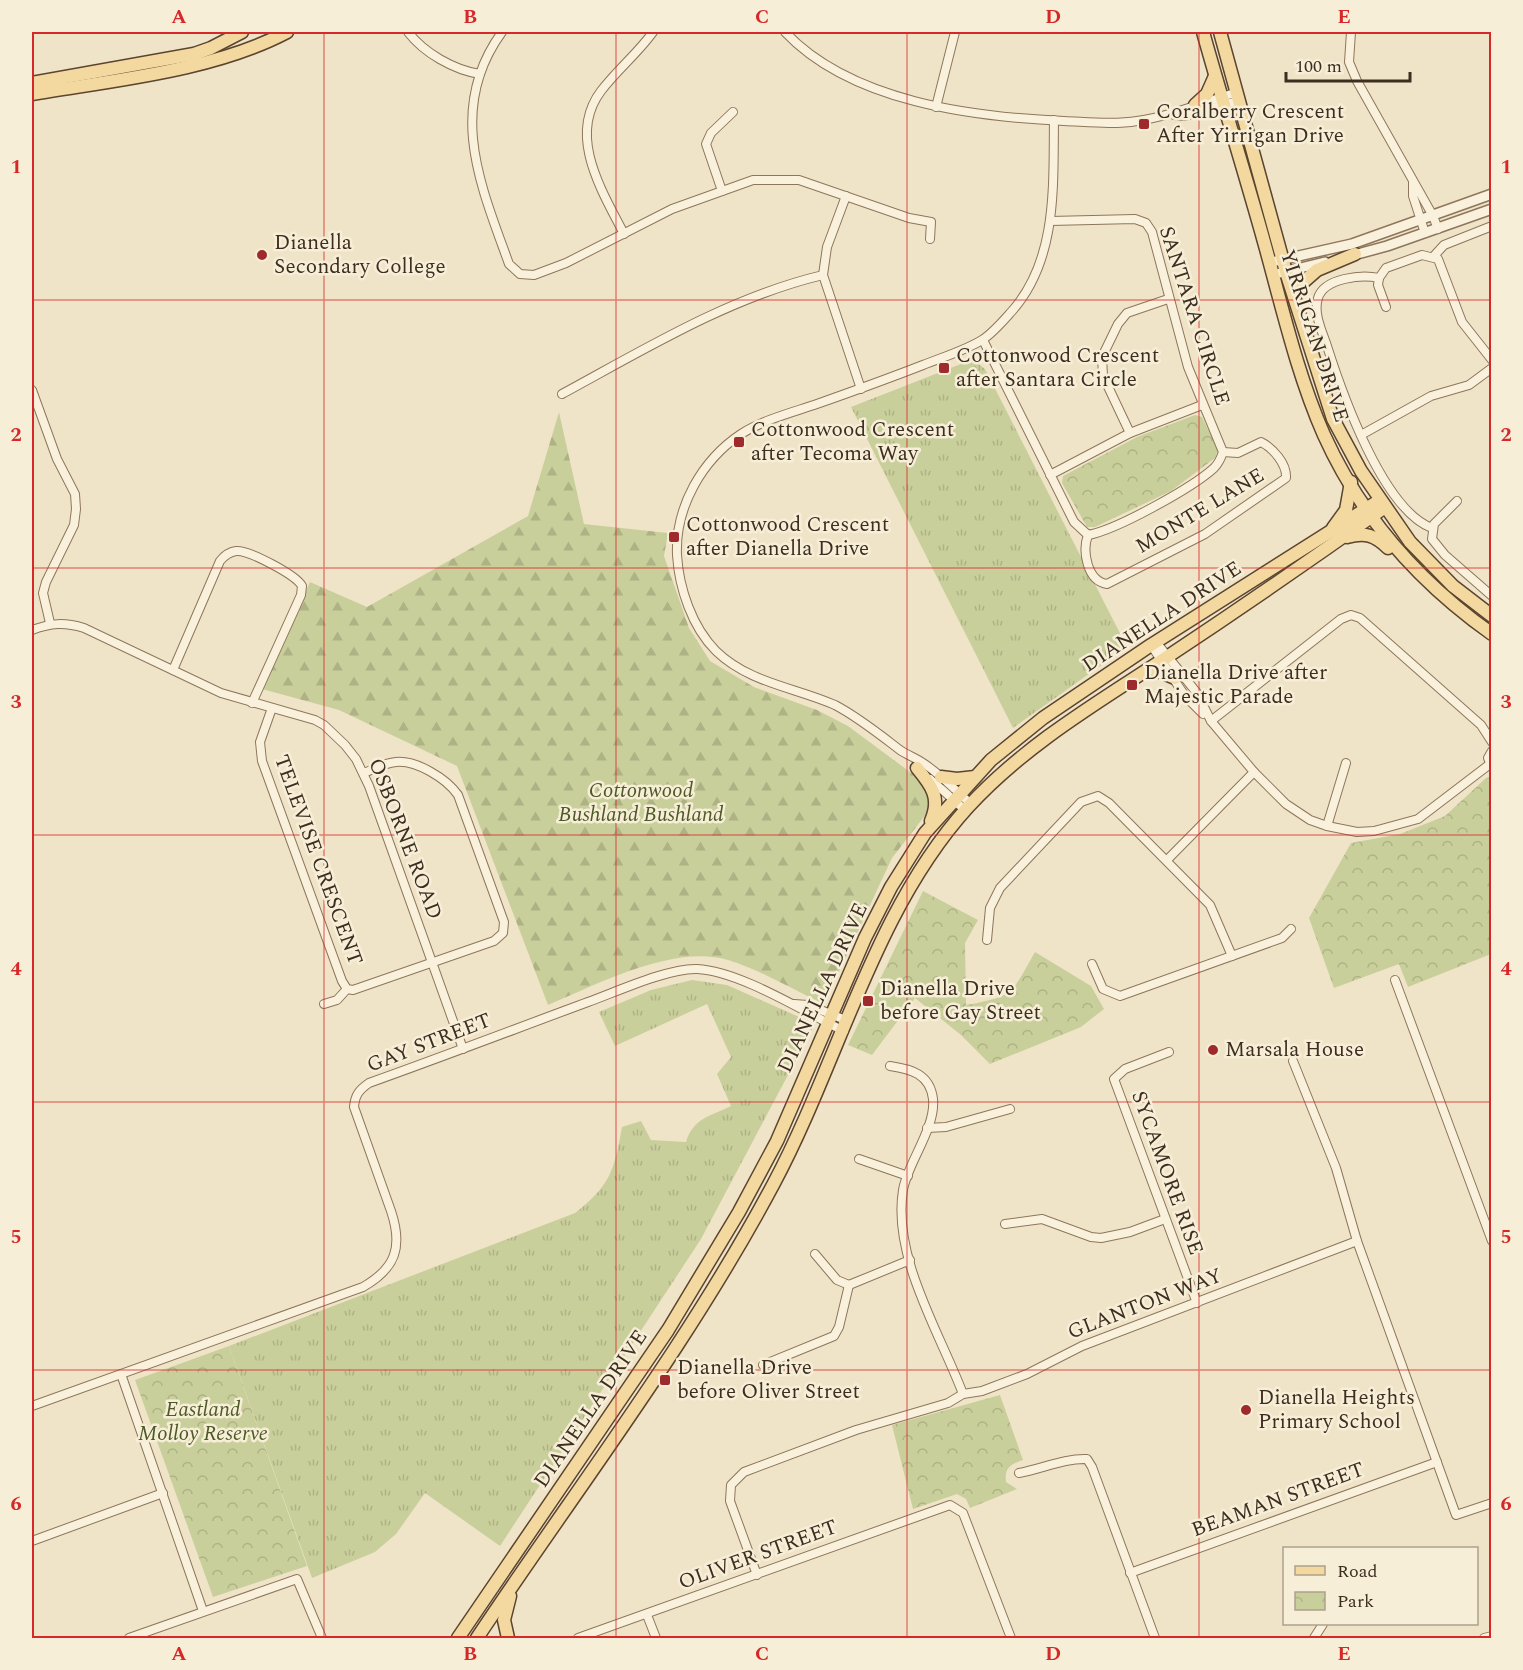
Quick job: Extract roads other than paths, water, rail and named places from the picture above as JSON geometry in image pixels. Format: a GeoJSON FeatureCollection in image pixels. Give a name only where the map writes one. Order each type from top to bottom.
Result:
{"type":"FeatureCollection","features":[{"type":"Feature","properties":{"kind":"main road"},"geometry":{"type":"LineString","coordinates":[[32,83],[194,54],[241,32],[248,42],[286,32]]}},
{"type":"Feature","properties":{"kind":"main road"},"geometry":{"type":"LineString","coordinates":[[32,94],[200,64],[234,54],[286,32]]}},
{"type":"Feature","properties":{"kind":"main road","name":"YIRRIGAN DRIVE"},"geometry":{"type":"LineString","coordinates":[[1203,32],[1310,399],[1325,437],[1370,513],[1411,567],[1439,595],[1491,634]]}},
{"type":"Feature","properties":{"kind":"main road","name":"YIRRIGAN DRIVE"},"geometry":{"type":"LineString","coordinates":[[1220,32],[1285,266],[1333,419],[1382,504],[1410,542],[1453,586],[1491,616]]}},
{"type":"Feature","properties":{"kind":"main road"},"geometry":{"type":"LineString","coordinates":[[1195,105],[1207,94],[1215,76]]}},
{"type":"Feature","properties":{"kind":"main road"},"geometry":{"type":"LineString","coordinates":[[1293,291],[1317,270],[1342,262],[1355,254]]}},
{"type":"Feature","properties":{"kind":"main road"},"geometry":{"type":"LineString","coordinates":[[1351,482],[1346,510],[1334,536],[1357,534],[1377,537],[1423,585],[1439,595]]}},
{"type":"Feature","properties":{"kind":"main road","name":"DIANELLA DRIVE"},"geometry":{"type":"LineString","coordinates":[[460,1638],[668,1330],[739,1212],[777,1141],[829,1018],[891,887],[925,833],[975,777],[1043,718],[1154,644],[1334,536],[1382,504]]}},
{"type":"Feature","properties":{"kind":"main road","name":"DIANELLA DRIVE"},"geometry":{"type":"LineString","coordinates":[[477,1638],[488,1633],[514,1584],[682,1337],[751,1223],[792,1148],[877,951],[908,891],[939,843],[968,807],[1002,772],[1054,730],[1164,659],[1334,536]]}},
{"type":"Feature","properties":{"kind":"main road"},"geometry":{"type":"LineString","coordinates":[[1151,668],[1175,678]]}},
{"type":"Feature","properties":{"kind":"main road"},"geometry":{"type":"LineString","coordinates":[[918,768],[933,788],[936,796],[934,813],[925,833]]}},
{"type":"Feature","properties":{"kind":"main road"},"geometry":{"type":"LineString","coordinates":[[941,777],[975,777]]}},
{"type":"Feature","properties":{"kind":"main road"},"geometry":{"type":"LineString","coordinates":[[506,1638],[504,1616],[514,1584]]}},
{"type":"Feature","properties":{"kind":"main road"},"geometry":{"type":"LineString","coordinates":[[488,1633],[482,1616],[490,1592]]}},
{"type":"Feature","properties":{"kind":"main road"},"geometry":{"type":"LineString","coordinates":[[460,1638],[488,1633],[493,1629],[506,1638]]}},
{"type":"Feature","properties":{"kind":"street"},"geometry":{"type":"LineString","coordinates":[[408,32],[431,54],[470,73],[480,74]]}},
{"type":"Feature","properties":{"kind":"street"},"geometry":{"type":"LineString","coordinates":[[502,32],[480,74],[473,105],[472,132],[478,178],[509,264],[520,274],[534,275],[566,263],[672,209],[753,180],[779,178],[799,180],[909,218],[931,222],[930,239]]}},
{"type":"Feature","properties":{"kind":"street"},"geometry":{"type":"LineString","coordinates":[[624,234],[604,194],[590,156],[585,138],[586,123],[591,106],[601,91],[653,32]]}},
{"type":"Feature","properties":{"kind":"street"},"geometry":{"type":"LineString","coordinates":[[785,32],[855,80],[936,107],[975,115],[1136,122],[1170,115],[1195,105],[1222,101]]}},
{"type":"Feature","properties":{"kind":"street"},"geometry":{"type":"LineString","coordinates":[[936,107],[955,32]]}},
{"type":"Feature","properties":{"kind":"street"},"geometry":{"type":"LineString","coordinates":[[1351,32],[1349,62],[1438,229]]}},
{"type":"Feature","properties":{"kind":"street"},"geometry":{"type":"LineString","coordinates":[[1170,115],[1185,116],[1239,96]]}},
{"type":"Feature","properties":{"kind":"street"},"geometry":{"type":"LineString","coordinates":[[722,191],[706,144],[711,133],[733,112]]}},
{"type":"Feature","properties":{"kind":"street"},"geometry":{"type":"LineString","coordinates":[[956,796],[941,777],[922,762],[906,754],[835,706],[750,675],[718,653],[704,638],[694,620],[679,575],[678,532],[684,505],[695,483],[717,454],[742,434],[775,418],[861,389],[983,340],[1015,309],[1030,287],[1044,257],[1050,220],[1054,120]]}},
{"type":"Feature","properties":{"kind":"street"},"geometry":{"type":"LineString","coordinates":[[1413,183],[1413,196],[1425,233]]}},
{"type":"Feature","properties":{"kind":"street"},"geometry":{"type":"LineString","coordinates":[[1285,266],[1491,194]]}},
{"type":"Feature","properties":{"kind":"street"},"geometry":{"type":"LineString","coordinates":[[846,196],[827,247],[823,275],[861,389]]}},
{"type":"Feature","properties":{"kind":"street"},"geometry":{"type":"LineString","coordinates":[[1271,269],[1355,254],[1438,229],[1491,209]]}},
{"type":"Feature","properties":{"kind":"street","name":"SANTARA CIRCLE"},"geometry":{"type":"LineString","coordinates":[[1050,220],[1135,219],[1146,223],[1152,232],[1168,299],[1202,405],[1223,452]]}},
{"type":"Feature","properties":{"kind":"street"},"geometry":{"type":"LineString","coordinates":[[1433,257],[1444,245],[1491,226]]}},
{"type":"Feature","properties":{"kind":"street"},"geometry":{"type":"LineString","coordinates":[[1386,307],[1378,285],[1379,278],[1386,268],[1422,255],[1433,257],[1442,264],[1462,322],[1491,360]]}},
{"type":"Feature","properties":{"kind":"street"},"geometry":{"type":"LineString","coordinates":[[562,394],[682,328],[792,282],[823,275]]}},
{"type":"Feature","properties":{"kind":"street"},"geometry":{"type":"LineString","coordinates":[[1379,278],[1362,276],[1333,284],[1320,292],[1316,312],[1340,389],[1380,472],[1411,516],[1432,528]]}},
{"type":"Feature","properties":{"kind":"street"},"geometry":{"type":"LineString","coordinates":[[1130,433],[1103,376],[1102,357],[1118,324],[1127,313],[1168,299]]}},
{"type":"Feature","properties":{"kind":"street"},"geometry":{"type":"LineString","coordinates":[[983,340],[1074,522],[1088,535],[1166,499],[1210,471],[1220,460],[1223,452]]}},
{"type":"Feature","properties":{"kind":"street"},"geometry":{"type":"LineString","coordinates":[[1361,435],[1431,396],[1469,385],[1491,368]]}},
{"type":"Feature","properties":{"kind":"street"},"geometry":{"type":"LineString","coordinates":[[32,390],[57,459],[75,494],[74,525],[46,582],[43,593],[50,623],[32,630]]}},
{"type":"Feature","properties":{"kind":"street"},"geometry":{"type":"LineString","coordinates":[[1050,475],[1130,433],[1202,405]]}},
{"type":"Feature","properties":{"kind":"street","name":"MONTE LANE"},"geometry":{"type":"LineString","coordinates":[[1088,535],[1084,545],[1087,559],[1097,580],[1107,584],[1205,534],[1286,478],[1285,469],[1273,451],[1261,442],[1238,453],[1223,452]]}},
{"type":"Feature","properties":{"kind":"street"},"geometry":{"type":"LineString","coordinates":[[1457,501],[1432,528],[1432,539],[1445,555],[1491,596]]}},
{"type":"Feature","properties":{"kind":"street"},"geometry":{"type":"LineString","coordinates":[[173,670],[220,561],[227,554],[236,551],[248,554],[292,575],[302,586],[301,595],[252,703]]}},
{"type":"Feature","properties":{"kind":"street"},"geometry":{"type":"LineString","coordinates":[[1209,718],[1341,619],[1351,615],[1360,618],[1481,725],[1491,742]]}},
{"type":"Feature","properties":{"kind":"street","name":"OSBORNE ROAD"},"geometry":{"type":"LineString","coordinates":[[50,623],[63,623],[84,628],[221,693],[324,725],[345,745],[364,773],[464,1049]]}},
{"type":"Feature","properties":{"kind":"street"},"geometry":{"type":"LineString","coordinates":[[1154,644],[1188,700],[1209,718],[1254,772],[1292,808],[1327,826],[1374,831],[1418,819],[1491,766],[1491,751]]}},
{"type":"Feature","properties":{"kind":"street"},"geometry":{"type":"LineString","coordinates":[[1164,659],[1197,693],[1209,718]]}},
{"type":"Feature","properties":{"kind":"street","name":"TELEVISE CRESCENT"},"geometry":{"type":"LineString","coordinates":[[272,708],[260,742],[262,761],[342,981],[347,989]]}},
{"type":"Feature","properties":{"kind":"street"},"geometry":{"type":"LineString","coordinates":[[906,754],[918,768],[968,807]]}},
{"type":"Feature","properties":{"kind":"street","name":"TELEVISE CRESCENT"},"geometry":{"type":"LineString","coordinates":[[324,1004],[337,1000],[347,989],[359,989],[433,963],[494,940],[503,933],[504,922],[458,795],[446,781],[402,762],[384,764],[364,773]]}},
{"type":"Feature","properties":{"kind":"street"},"geometry":{"type":"LineString","coordinates":[[1327,826],[1346,764]]}},
{"type":"Feature","properties":{"kind":"street"},"geometry":{"type":"LineString","coordinates":[[1167,859],[1254,772]]}},
{"type":"Feature","properties":{"kind":"street"},"geometry":{"type":"LineString","coordinates":[[987,940],[990,908],[1000,888],[1082,802],[1098,796],[1109,803],[1167,859],[1210,905],[1232,956]]}},
{"type":"Feature","properties":{"kind":"street"},"geometry":{"type":"LineString","coordinates":[[1092,964],[1103,989],[1120,996],[1282,938],[1291,929]]}},
{"type":"Feature","properties":{"kind":"street","name":"GAY STREET"},"geometry":{"type":"LineString","coordinates":[[121,1374],[363,1287],[377,1279],[395,1254],[397,1228],[354,1107],[355,1097],[360,1089],[369,1083],[630,987],[696,969],[724,975],[846,1026]]}},
{"type":"Feature","properties":{"kind":"street"},"geometry":{"type":"LineString","coordinates":[[1395,980],[1491,1241]]}},
{"type":"Feature","properties":{"kind":"street","name":"SYCAMORE RISE"},"geometry":{"type":"LineString","coordinates":[[1169,1052],[1125,1069],[1114,1079],[1197,1304]]}},
{"type":"Feature","properties":{"kind":"street"},"geometry":{"type":"LineString","coordinates":[[1293,1061],[1336,1168],[1357,1241],[1456,1515],[1491,1503]]}},
{"type":"Feature","properties":{"kind":"street"},"geometry":{"type":"LineString","coordinates":[[890,1066],[916,1070],[927,1082],[933,1097],[933,1109],[927,1128],[903,1188],[901,1228],[927,1308],[963,1394]]}},
{"type":"Feature","properties":{"kind":"street"},"geometry":{"type":"LineString","coordinates":[[927,1128],[946,1127],[1010,1109]]}},
{"type":"Feature","properties":{"kind":"street"},"geometry":{"type":"LineString","coordinates":[[859,1159],[908,1176]]}},
{"type":"Feature","properties":{"kind":"street"},"geometry":{"type":"LineString","coordinates":[[1005,1224],[1042,1218],[1066,1225],[1091,1237],[1101,1238],[1130,1232],[1165,1219]]}},
{"type":"Feature","properties":{"kind":"street","name":"GLANTON WAY"},"geometry":{"type":"LineString","coordinates":[[757,1575],[730,1501],[731,1485],[744,1472],[866,1426],[948,1403],[963,1394],[982,1391],[1027,1374],[1082,1346],[1357,1241]]}},
{"type":"Feature","properties":{"kind":"street"},"geometry":{"type":"LineString","coordinates":[[815,1254],[837,1280],[849,1285],[910,1260]]}},
{"type":"Feature","properties":{"kind":"street"},"geometry":{"type":"LineString","coordinates":[[763,1365],[834,1336],[839,1327],[849,1285]]}},
{"type":"Feature","properties":{"kind":"street"},"geometry":{"type":"LineString","coordinates":[[32,1406],[121,1374],[203,1611]]}},
{"type":"Feature","properties":{"kind":"street"},"geometry":{"type":"LineString","coordinates":[[1019,1473],[1075,1458],[1087,1460],[1092,1467],[1155,1638]]}},
{"type":"Feature","properties":{"kind":"street","name":"BEAMAN STREET"},"geometry":{"type":"LineString","coordinates":[[1130,1573],[1437,1462]]}},
{"type":"Feature","properties":{"kind":"street"},"geometry":{"type":"LineString","coordinates":[[32,1541],[163,1493]]}},
{"type":"Feature","properties":{"kind":"street","name":"OLIVER STREET"},"geometry":{"type":"LineString","coordinates":[[578,1638],[647,1616],[950,1505],[963,1513],[1011,1638]]}},
{"type":"Feature","properties":{"kind":"street"},"geometry":{"type":"LineString","coordinates":[[129,1638],[297,1579],[322,1638]]}},
{"type":"Feature","properties":{"kind":"street"},"geometry":{"type":"LineString","coordinates":[[647,1616],[656,1638]]}},
{"type":"Feature","properties":{"kind":"street"},"geometry":{"type":"LineString","coordinates":[[1314,1638],[1322,1625]]}},
{"type":"Feature","properties":{"kind":"street"},"geometry":{"type":"LineString","coordinates":[[1484,1638],[1491,1636]]}},
{"type":"Feature","properties":{"kind":"place","name":"Coralberry Crescent After Yirrigan Drive"},"geometry":{"type":"Point","coordinates":[1144,124]}},
{"type":"Feature","properties":{"kind":"place","name":"Dianella Secondary College"},"geometry":{"type":"Point","coordinates":[262,255]}},
{"type":"Feature","properties":{"kind":"place","name":"Cottonwood Crescent after Santara Circle"},"geometry":{"type":"Point","coordinates":[944,368]}},
{"type":"Feature","properties":{"kind":"place","name":"Cottonwood Crescent after Tecoma Way"},"geometry":{"type":"Point","coordinates":[739,442]}},
{"type":"Feature","properties":{"kind":"place","name":"Cottonwood Crescent after Dianella Drive"},"geometry":{"type":"Point","coordinates":[674,537]}},
{"type":"Feature","properties":{"kind":"place","name":"Dianella Drive after Majestic Parade"},"geometry":{"type":"Point","coordinates":[1132,685]}},
{"type":"Feature","properties":{"kind":"place","name":"Dianella Drive before Gay Street"},"geometry":{"type":"Point","coordinates":[868,1001]}},
{"type":"Feature","properties":{"kind":"place","name":"Marsala House"},"geometry":{"type":"Point","coordinates":[1213,1050]}},
{"type":"Feature","properties":{"kind":"place","name":"Dianella Drive before Oliver Street"},"geometry":{"type":"Point","coordinates":[665,1380]}},
{"type":"Feature","properties":{"kind":"place","name":"Dianella Heights Primary School"},"geometry":{"type":"Point","coordinates":[1246,1410]}},
{"type":"Feature","properties":{"kind":"park label","name":"Cottonwood Bushland Bushland"},"geometry":{"type":"Point","coordinates":[641,803]}},
{"type":"Feature","properties":{"kind":"park label","name":"Eastland Molloy Reserve"},"geometry":{"type":"Point","coordinates":[203,1422]}}]}
